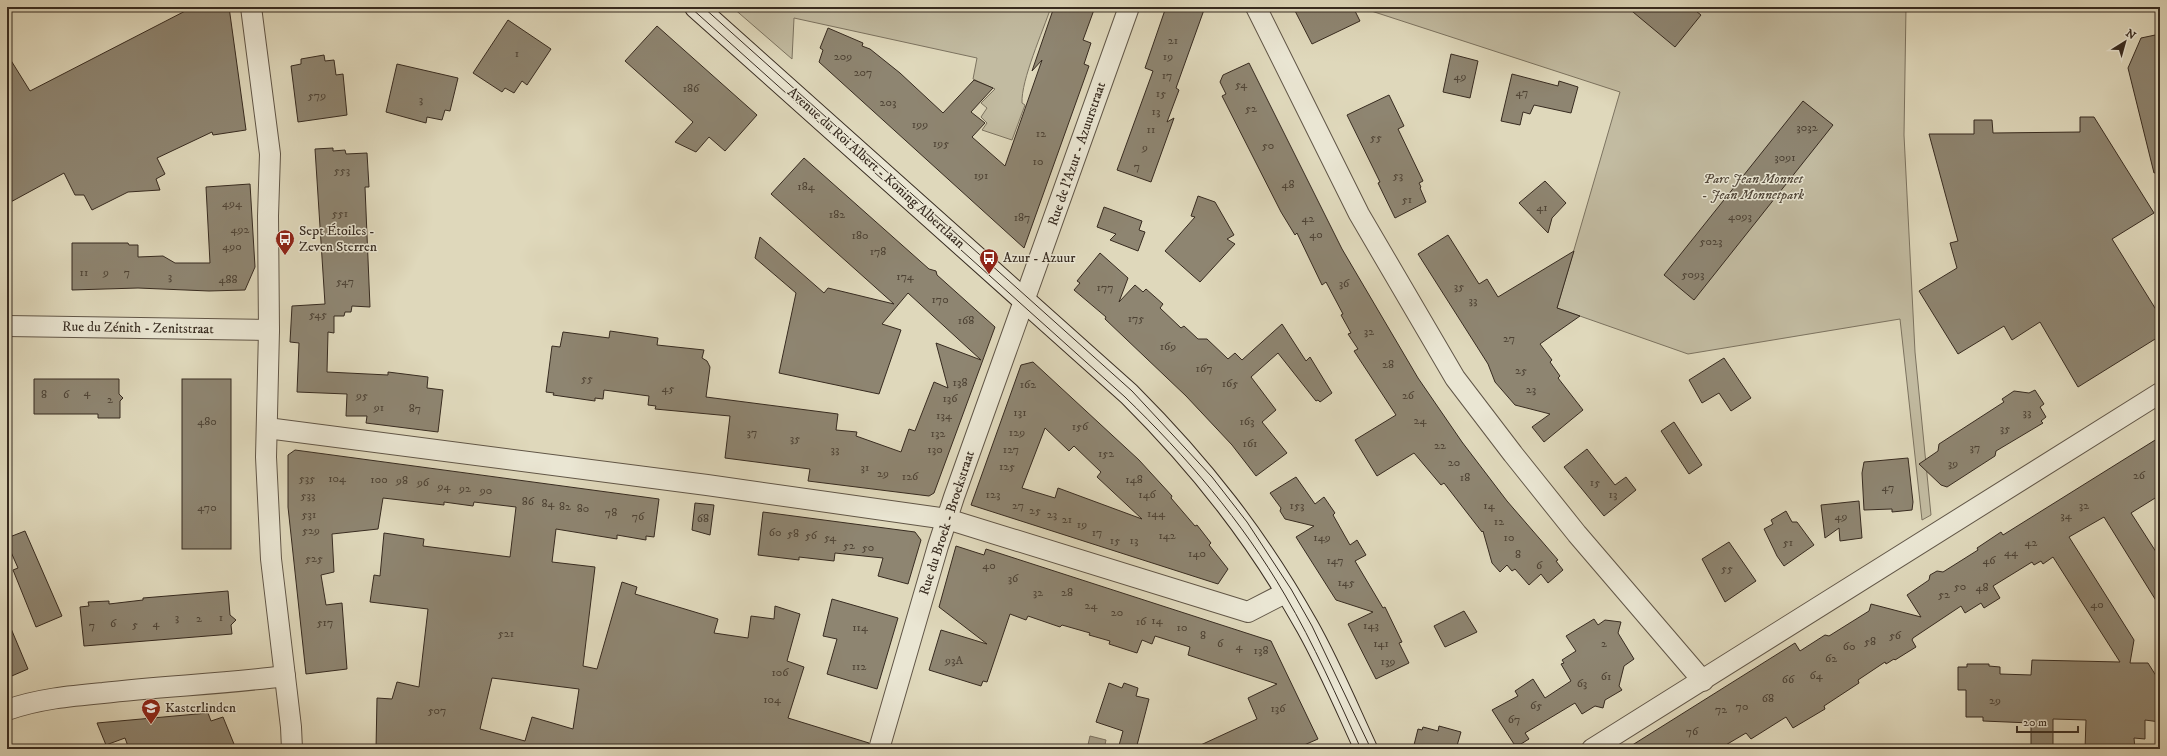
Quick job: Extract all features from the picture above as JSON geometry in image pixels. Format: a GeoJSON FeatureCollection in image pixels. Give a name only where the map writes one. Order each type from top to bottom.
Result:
{"type":"FeatureCollection","features":[{"type":"Feature","properties":{"kind":"street"},"geometry":{"type":"LineString","coordinates":[[251,7],[270,154],[268,216],[269,330],[266,457],[271,559],[291,727],[292,749]]}},
{"type":"Feature","properties":{"kind":"street","name":"Avenue du Roi Albert - Koning Albertlaan"},"geometry":{"type":"LineString","coordinates":[[696,7],[1129,394],[1170,436],[1209,480],[1239,519],[1287,592],[1308,628],[1366,749]]}},
{"type":"Feature","properties":{"kind":"street","name":"Rue de l'Azur - Azuurstraat"},"geometry":{"type":"LineString","coordinates":[[1025,301],[1129,7]]}},
{"type":"Feature","properties":{"kind":"street"},"geometry":{"type":"LineString","coordinates":[[1256,7],[1359,214],[1455,378],[1512,454],[1577,534],[1703,681]]}},
{"type":"Feature","properties":{"kind":"street","name":"Rue du Broek - Broekstraat"},"geometry":{"type":"LineString","coordinates":[[879,749],[947,519],[1025,301]]}},
{"type":"Feature","properties":{"kind":"street","name":"Rue du Zénith - Zenitstraat"},"geometry":{"type":"LineString","coordinates":[[7,326],[269,330]]}},
{"type":"Feature","properties":{"kind":"street"},"geometry":{"type":"LineString","coordinates":[[1592,749],[1703,681],[2160,393]]}},
{"type":"Feature","properties":{"kind":"street"},"geometry":{"type":"LineString","coordinates":[[267,428],[699,484],[947,519],[1248,612],[1287,592]]}},
{"type":"Feature","properties":{"kind":"street"},"geometry":{"type":"LineString","coordinates":[[7,710],[26,704],[57,698],[147,688],[285,676]]}},
{"type":"Feature","properties":{"kind":"green space"},"geometry":{"type":"Polygon","coordinates":[[[732,7],[1051,7],[1033,55],[1025,82],[1022,103],[1025,105],[1012,140],[982,130],[987,123],[981,117],[987,108],[981,103],[995,89],[973,79],[977,58],[794,18],[792,59],[732,7]]]}},
{"type":"Feature","properties":{"kind":"green space","name":"Parc Jean Monnet - Jean Monnetpark"},"geometry":{"type":"Polygon","coordinates":[[[1359,7],[1906,7],[1904,135],[1915,352],[1931,515],[1922,520],[1900,319],[1688,354],[1557,308],[1620,92],[1359,7]]]}},
{"type":"Feature","properties":{"kind":"shaded area"},"geometry":{"type":"Polygon","coordinates":[[[1090,736],[1106,740],[1104,749],[1087,749],[1090,736]]]}},
{"type":"Feature","properties":{"kind":"building"},"geometry":{"type":"Polygon","coordinates":[[[193,7],[229,7],[246,130],[213,135],[212,132],[157,158],[165,174],[156,179],[160,190],[128,192],[92,210],[84,195],[75,195],[64,173],[7,204],[7,54],[30,91],[193,7]]]}},
{"type":"Feature","properties":{"kind":"building"},"geometry":{"type":"Polygon","coordinates":[[[1054,7],[1095,7],[1083,40],[1091,43],[1084,64],[1089,66],[1024,248],[819,62],[823,50],[820,48],[828,28],[863,43],[862,46],[870,49],[900,73],[943,113],[974,80],[993,88],[971,112],[985,123],[972,137],[1005,166],[1042,60],[1032,71],[1054,7]]]}},
{"type":"Feature","properties":{"kind":"building"},"geometry":{"type":"Polygon","coordinates":[[[1166,7],[1205,7],[1176,88],[1179,90],[1167,122],[1174,118],[1151,182],[1117,170],[1153,71],[1145,68],[1166,7]]]}},
{"type":"Feature","properties":{"kind":"building"},"geometry":{"type":"Polygon","coordinates":[[[1293,7],[1353,7],[1360,21],[1312,44],[1293,7]]]}},
{"type":"Feature","properties":{"kind":"building"},"geometry":{"type":"Polygon","coordinates":[[[1627,7],[1691,7],[1701,15],[1675,47],[1627,7]]]}},
{"type":"Feature","properties":{"kind":"building"},"geometry":{"type":"Polygon","coordinates":[[[508,20],[551,49],[527,85],[522,81],[514,93],[505,88],[502,92],[473,73],[508,20]]]}},
{"type":"Feature","properties":{"kind":"building"},"geometry":{"type":"Polygon","coordinates":[[[657,26],[757,115],[725,151],[709,137],[696,152],[675,142],[693,122],[625,61],[657,26]]]}},
{"type":"Feature","properties":{"kind":"building"},"geometry":{"type":"Polygon","coordinates":[[[2160,34],[2160,172],[2154,173],[2128,68],[2141,38],[2160,34]]]}},
{"type":"Feature","properties":{"kind":"building"},"geometry":{"type":"Polygon","coordinates":[[[1451,54],[1478,61],[1470,98],[1443,92],[1451,54]]]}},
{"type":"Feature","properties":{"kind":"building"},"geometry":{"type":"Polygon","coordinates":[[[324,55],[325,61],[334,60],[336,75],[343,74],[347,115],[298,122],[291,66],[301,64],[301,59],[324,55]]]}},
{"type":"Feature","properties":{"kind":"building"},"geometry":{"type":"Polygon","coordinates":[[[1249,63],[1342,249],[1418,378],[1462,442],[1507,501],[1558,560],[1556,561],[1563,570],[1548,583],[1541,574],[1529,585],[1515,569],[1512,571],[1507,565],[1500,572],[1492,563],[1483,531],[1482,532],[1444,483],[1441,485],[1414,453],[1377,476],[1355,440],[1396,415],[1354,351],[1358,349],[1348,334],[1351,333],[1341,315],[1343,314],[1326,282],[1322,285],[1297,233],[1295,235],[1281,212],[1222,96],[1226,94],[1220,82],[1223,75],[1249,63]]]}},
{"type":"Feature","properties":{"kind":"building"},"geometry":{"type":"Polygon","coordinates":[[[397,64],[458,78],[450,111],[445,110],[442,120],[427,117],[426,123],[386,112],[397,64]]]}},
{"type":"Feature","properties":{"kind":"building"},"geometry":{"type":"Polygon","coordinates":[[[1512,74],[1558,86],[1559,81],[1578,87],[1571,113],[1534,105],[1530,114],[1523,112],[1520,125],[1501,121],[1512,74]]]}},
{"type":"Feature","properties":{"kind":"building"},"geometry":{"type":"Polygon","coordinates":[[[1389,95],[1404,126],[1398,129],[1423,181],[1419,183],[1426,202],[1395,218],[1378,183],[1380,182],[1347,115],[1389,95]]]}},
{"type":"Feature","properties":{"kind":"building"},"geometry":{"type":"Polygon","coordinates":[[[1803,101],[1833,125],[1694,300],[1664,275],[1803,101]]]}},
{"type":"Feature","properties":{"kind":"building"},"geometry":{"type":"Polygon","coordinates":[[[2080,117],[2094,117],[2154,213],[2112,239],[2160,316],[2160,336],[2078,387],[2040,322],[2012,340],[2004,326],[1958,354],[1919,291],[1957,268],[1950,243],[1958,241],[1929,134],[1974,134],[1974,120],[1992,120],[1993,133],[2080,132],[2080,117]]]}},
{"type":"Feature","properties":{"kind":"building"},"geometry":{"type":"Polygon","coordinates":[[[333,148],[333,151],[345,150],[346,154],[367,153],[369,187],[365,187],[370,307],[352,306],[351,312],[345,312],[344,316],[334,316],[334,333],[328,332],[327,372],[388,375],[388,372],[428,377],[427,388],[443,390],[438,432],[366,423],[367,416],[346,416],[347,394],[297,392],[299,343],[290,342],[292,306],[325,304],[315,149],[333,148]]]}},
{"type":"Feature","properties":{"kind":"building"},"geometry":{"type":"Polygon","coordinates":[[[804,158],[929,269],[936,271],[937,275],[995,327],[934,493],[929,496],[808,481],[810,469],[725,458],[730,416],[655,409],[656,406],[648,405],[649,396],[604,390],[603,399],[595,398],[595,401],[553,395],[554,393],[546,392],[552,346],[560,347],[563,332],[609,338],[610,331],[658,338],[657,345],[704,350],[702,358],[707,361],[710,367],[706,397],[838,414],[836,430],[857,432],[856,436],[901,452],[909,429],[915,431],[934,382],[948,388],[936,343],[981,360],[908,293],[882,324],[901,330],[879,394],[779,373],[796,293],[755,258],[760,237],[824,293],[828,288],[894,304],[771,194],[804,158]]]}},
{"type":"Feature","properties":{"kind":"building"},"geometry":{"type":"Polygon","coordinates":[[[1545,181],[1566,203],[1552,218],[1548,233],[1519,203],[1545,181]]]}},
{"type":"Feature","properties":{"kind":"building"},"geometry":{"type":"Polygon","coordinates":[[[250,184],[255,267],[245,290],[209,291],[138,288],[72,290],[72,243],[128,243],[129,245],[138,245],[138,257],[163,256],[175,263],[210,263],[206,187],[250,184]]]}},
{"type":"Feature","properties":{"kind":"building"},"geometry":{"type":"Polygon","coordinates":[[[1198,196],[1215,202],[1234,235],[1227,239],[1235,244],[1200,282],[1165,251],[1195,217],[1191,216],[1198,196]]]}},
{"type":"Feature","properties":{"kind":"building"},"geometry":{"type":"Polygon","coordinates":[[[1104,207],[1142,221],[1139,230],[1145,232],[1138,251],[1110,240],[1116,234],[1097,227],[1104,207]]]}},
{"type":"Feature","properties":{"kind":"building"},"geometry":{"type":"Polygon","coordinates":[[[1448,235],[1479,284],[1487,279],[1498,297],[1574,251],[1557,308],[1580,316],[1540,344],[1552,360],[1550,362],[1560,376],[1558,378],[1583,410],[1544,442],[1532,427],[1550,414],[1515,405],[1495,382],[1488,364],[1418,254],[1448,235]]]}},
{"type":"Feature","properties":{"kind":"building"},"geometry":{"type":"Polygon","coordinates":[[[1100,253],[1128,278],[1119,302],[1135,285],[1143,292],[1146,289],[1163,304],[1160,308],[1181,328],[1184,326],[1198,339],[1207,339],[1228,359],[1235,353],[1242,360],[1282,324],[1306,361],[1310,357],[1332,393],[1320,402],[1318,400],[1316,401],[1278,353],[1251,377],[1276,410],[1262,422],[1287,453],[1256,476],[1232,445],[1186,396],[1105,319],[1106,317],[1074,290],[1080,283],[1077,281],[1100,253]]]}},
{"type":"Feature","properties":{"kind":"building"},"geometry":{"type":"Polygon","coordinates":[[[1724,358],[1751,398],[1731,411],[1719,393],[1702,403],[1689,380],[1724,358]]]}},
{"type":"Feature","properties":{"kind":"building"},"geometry":{"type":"Polygon","coordinates":[[[1033,362],[1139,460],[1172,496],[1171,498],[1195,526],[1197,525],[1211,543],[1209,545],[1228,569],[1218,584],[971,505],[1021,365],[1033,362]],[[1045,428],[1022,488],[1055,498],[1058,488],[1142,519],[1097,477],[1101,472],[1074,446],[1069,451],[1045,428]]]}},
{"type":"Feature","properties":{"kind":"building"},"geometry":{"type":"Polygon","coordinates":[[[34,379],[119,379],[119,394],[123,398],[120,401],[120,418],[98,418],[98,414],[34,414],[34,379]]]}},
{"type":"Feature","properties":{"kind":"building"},"geometry":{"type":"Polygon","coordinates":[[[182,379],[231,379],[231,549],[182,549],[182,379]]]}},
{"type":"Feature","properties":{"kind":"building"},"geometry":{"type":"Polygon","coordinates":[[[2035,390],[2044,404],[2040,407],[2046,417],[2041,421],[2043,423],[1996,451],[1995,456],[1947,487],[1941,485],[1919,464],[1938,451],[1939,444],[2004,402],[2002,399],[2014,391],[2029,393],[2035,390]]]}},
{"type":"Feature","properties":{"kind":"building"},"geometry":{"type":"Polygon","coordinates":[[[1674,422],[1702,465],[1689,474],[1661,431],[1674,422]]]}},
{"type":"Feature","properties":{"kind":"building"},"geometry":{"type":"Polygon","coordinates":[[[2160,437],[2160,495],[2131,513],[2160,558],[2160,607],[2104,517],[2069,537],[2134,640],[2130,663],[2148,663],[2160,682],[2160,722],[2145,720],[2145,739],[2134,738],[2135,749],[2085,749],[2086,720],[2053,719],[2053,749],[2031,749],[2031,723],[1983,721],[1983,717],[1966,717],[1966,690],[1958,690],[1958,667],[1967,667],[1967,664],[1989,664],[1989,666],[2000,667],[2000,674],[2031,675],[2032,660],[2120,662],[2053,557],[2043,564],[2041,561],[2034,565],[2032,562],[1993,586],[2000,598],[1984,608],[1981,603],[1965,613],[1961,606],[1913,638],[1912,640],[1916,647],[1895,660],[1894,659],[1886,664],[1885,662],[1858,680],[1859,683],[1824,706],[1825,709],[1793,728],[1786,717],[1751,739],[1746,733],[1719,749],[1626,749],[1795,643],[1800,651],[1825,635],[1829,636],[1869,611],[1871,604],[1921,617],[1907,595],[1929,580],[1930,575],[1937,571],[1943,572],[1978,550],[1977,548],[2001,532],[2003,535],[2160,437]]]}},
{"type":"Feature","properties":{"kind":"building"},"geometry":{"type":"Polygon","coordinates":[[[1587,449],[1615,485],[1626,477],[1636,490],[1604,516],[1564,467],[1587,449]]]}},
{"type":"Feature","properties":{"kind":"building"},"geometry":{"type":"Polygon","coordinates":[[[295,450],[659,499],[654,537],[646,536],[646,540],[617,535],[617,539],[556,529],[552,562],[595,567],[583,666],[597,669],[622,582],[637,587],[635,594],[718,619],[714,633],[748,638],[751,616],[774,619],[775,606],[800,614],[787,661],[804,667],[788,718],[869,743],[868,749],[376,749],[377,698],[392,699],[397,682],[419,687],[428,609],[370,602],[374,575],[380,576],[384,533],[424,539],[423,546],[510,557],[516,507],[474,502],[473,506],[444,502],[444,505],[383,498],[378,529],[332,534],[334,572],[321,575],[326,605],[342,603],[347,669],[306,674],[288,507],[288,455],[295,450]],[[492,678],[480,729],[525,741],[532,717],[573,729],[579,689],[492,678]]]}},
{"type":"Feature","properties":{"kind":"building"},"geometry":{"type":"Polygon","coordinates":[[[1908,458],[1913,502],[1912,510],[1892,512],[1892,509],[1864,510],[1862,473],[1864,462],[1908,458]]]}},
{"type":"Feature","properties":{"kind":"building"},"geometry":{"type":"Polygon","coordinates":[[[1296,477],[1315,504],[1324,497],[1335,513],[1333,515],[1350,545],[1357,540],[1366,555],[1355,561],[1383,608],[1385,607],[1402,642],[1399,643],[1409,663],[1376,679],[1348,624],[1373,612],[1336,600],[1296,537],[1314,526],[1285,519],[1280,511],[1281,508],[1270,493],[1296,477]]]}},
{"type":"Feature","properties":{"kind":"building"},"geometry":{"type":"Polygon","coordinates":[[[1859,501],[1862,538],[1840,541],[1839,528],[1825,538],[1821,505],[1859,501]]]}},
{"type":"Feature","properties":{"kind":"building"},"geometry":{"type":"Polygon","coordinates":[[[695,503],[714,505],[710,535],[692,530],[695,503]]]}},
{"type":"Feature","properties":{"kind":"building"},"geometry":{"type":"Polygon","coordinates":[[[1786,511],[1792,522],[1797,522],[1814,545],[1784,566],[1777,556],[1764,529],[1773,524],[1771,520],[1786,511]]]}},
{"type":"Feature","properties":{"kind":"building"},"geometry":{"type":"Polygon","coordinates":[[[763,512],[915,532],[921,540],[908,584],[878,576],[883,558],[835,553],[834,561],[799,557],[799,560],[758,555],[763,512]]]}},
{"type":"Feature","properties":{"kind":"building"},"geometry":{"type":"Polygon","coordinates":[[[25,531],[62,616],[36,627],[13,570],[18,568],[7,543],[7,538],[25,531]]]}},
{"type":"Feature","properties":{"kind":"building"},"geometry":{"type":"Polygon","coordinates":[[[1729,542],[1756,581],[1725,602],[1702,559],[1729,542]]]}},
{"type":"Feature","properties":{"kind":"building"},"geometry":{"type":"Polygon","coordinates":[[[956,546],[984,555],[986,549],[1271,641],[1318,739],[1295,749],[1192,749],[1257,719],[1248,698],[1277,684],[1188,655],[1190,647],[1155,636],[1152,644],[1142,640],[1137,653],[1109,644],[1110,641],[1089,635],[1090,633],[1062,625],[1060,627],[1028,616],[1026,620],[1010,614],[987,682],[983,681],[981,686],[929,670],[941,630],[987,644],[939,607],[956,546]]]}},
{"type":"Feature","properties":{"kind":"building"},"geometry":{"type":"Polygon","coordinates":[[[228,591],[230,615],[236,620],[231,625],[232,634],[84,646],[80,607],[89,606],[88,602],[109,601],[109,604],[143,600],[143,598],[228,591]]]}},
{"type":"Feature","properties":{"kind":"building"},"geometry":{"type":"Polygon","coordinates":[[[832,599],[898,618],[877,689],[827,674],[837,639],[823,636],[832,599]]]}},
{"type":"Feature","properties":{"kind":"building"},"geometry":{"type":"Polygon","coordinates":[[[1464,611],[1477,632],[1445,647],[1434,626],[1464,611]]]}},
{"type":"Feature","properties":{"kind":"building"},"geometry":{"type":"Polygon","coordinates":[[[7,619],[28,669],[7,678],[7,619]]]}},
{"type":"Feature","properties":{"kind":"building"},"geometry":{"type":"Polygon","coordinates":[[[1594,619],[1598,625],[1605,620],[1621,622],[1618,633],[1634,659],[1624,666],[1619,686],[1622,690],[1605,700],[1603,708],[1595,706],[1582,714],[1575,703],[1525,733],[1529,739],[1521,744],[1514,744],[1492,710],[1518,696],[1515,691],[1533,679],[1545,698],[1571,681],[1561,664],[1564,663],[1562,660],[1576,651],[1566,636],[1594,619]]]}},
{"type":"Feature","properties":{"kind":"building"},"geometry":{"type":"Polygon","coordinates":[[[1109,683],[1122,688],[1124,683],[1138,688],[1136,696],[1149,699],[1136,749],[1118,749],[1123,731],[1096,722],[1109,683]]]}},
{"type":"Feature","properties":{"kind":"building"},"geometry":{"type":"Polygon","coordinates":[[[208,713],[211,721],[223,717],[236,749],[129,749],[125,738],[106,745],[97,723],[208,713]]]}},
{"type":"Feature","properties":{"kind":"building"},"geometry":{"type":"Polygon","coordinates":[[[1439,726],[1461,732],[1456,749],[1413,749],[1418,729],[1422,730],[1423,727],[1438,731],[1439,726]]]}},
{"type":"Feature","properties":{"kind":"tram line"},"geometry":{"type":"LineString","coordinates":[[690,7],[1125,397],[1170,442],[1232,515],[1285,595],[1334,690],[1361,749]]}},
{"type":"Feature","properties":{"kind":"tram line"},"geometry":{"type":"LineString","coordinates":[[703,7],[1132,391],[1212,477],[1247,522],[1291,589],[1312,626],[1371,749]]}},
{"type":"Feature","properties":{"kind":"place","name":"Sept Étoiles - Zeven Sterren"},"geometry":{"type":"Point","coordinates":[285,256]}},
{"type":"Feature","properties":{"kind":"place","name":"Azur - Azuur"},"geometry":{"type":"Point","coordinates":[989,275]}},
{"type":"Feature","properties":{"kind":"place","name":"Kasterlinden"},"geometry":{"type":"Point","coordinates":[151,725]}}]}
